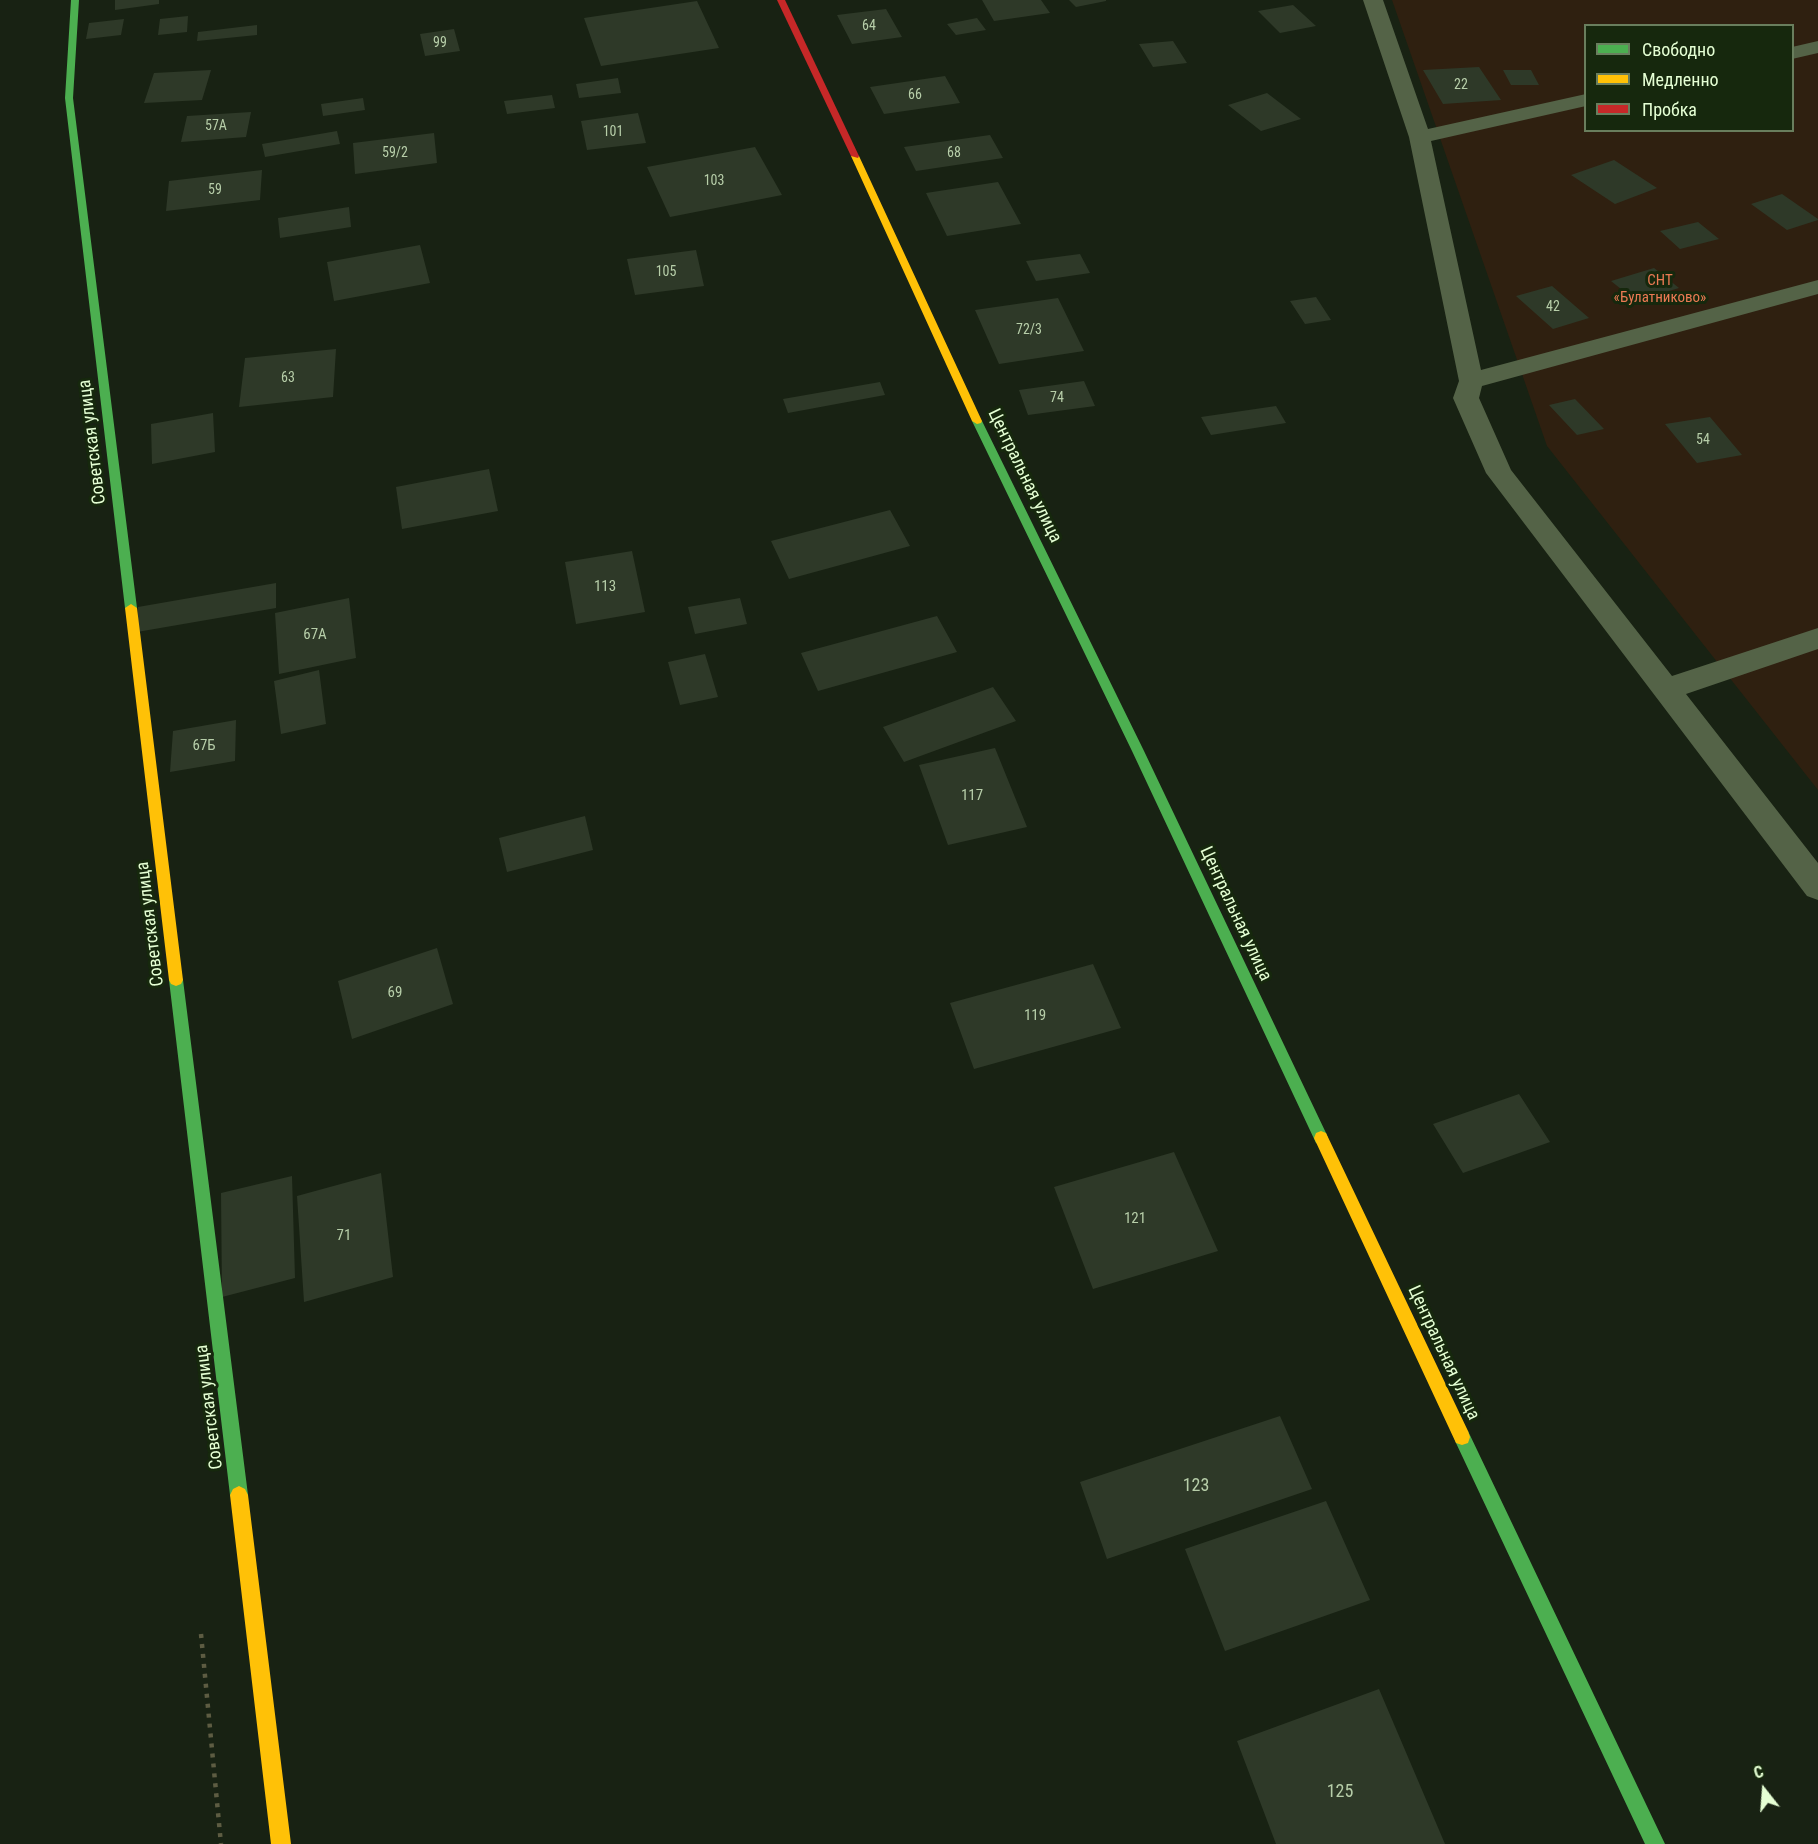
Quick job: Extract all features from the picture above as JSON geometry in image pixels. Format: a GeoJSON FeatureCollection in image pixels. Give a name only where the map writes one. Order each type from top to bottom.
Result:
{"type":"FeatureCollection","features":[{"type":"Feature","properties":{"kind":"street","name":"Советская улица"},"geometry":{"type":"LineString","coordinates":[[75,0],[69,98],[281,1844]]}},
{"type":"Feature","properties":{"kind":"street","name":"Центральная улица"},"geometry":{"type":"LineString","coordinates":[[781,0],[886,220],[988,446],[1143,761],[1655,1844]]}},
{"type":"Feature","properties":{"kind":"street"},"geometry":{"type":"LineString","coordinates":[[1373,0],[1420,138],[1471,381],[1466,398],[1499,473],[1818,886]]}},
{"type":"Feature","properties":{"kind":"street"},"geometry":{"type":"LineString","coordinates":[[1794,53],[1818,47]]}},
{"type":"Feature","properties":{"kind":"street"},"geometry":{"type":"LineString","coordinates":[[1420,138],[1584,100]]}},
{"type":"Feature","properties":{"kind":"street"},"geometry":{"type":"LineString","coordinates":[[1471,381],[1818,287]]}},
{"type":"Feature","properties":{"kind":"street"},"geometry":{"type":"LineString","coordinates":[[1665,690],[1818,638]]}},
{"type":"Feature","properties":{"kind":"green space","name":"СНТ «Булатниково»"},"geometry":{"type":"Polygon","coordinates":[[[1392,0],[1818,0],[1818,790],[1547,446],[1392,0]]]}},
{"type":"Feature","properties":{"kind":"building"},"geometry":{"type":"Polygon","coordinates":[[[115,0],[159,0],[159,4],[115,10],[115,0]]]}},
{"type":"Feature","properties":{"kind":"building"},"geometry":{"type":"Polygon","coordinates":[[[982,0],[1041,0],[1050,13],[994,21],[982,0]]]}},
{"type":"Feature","properties":{"kind":"building"},"geometry":{"type":"Polygon","coordinates":[[[1069,0],[1106,0],[1106,1],[1076,7],[1069,0]]]}},
{"type":"Feature","properties":{"kind":"building"},"geometry":{"type":"Polygon","coordinates":[[[697,1],[719,48],[601,66],[584,18],[697,1]]]}},
{"type":"Feature","properties":{"kind":"building"},"geometry":{"type":"Polygon","coordinates":[[[1293,5],[1316,26],[1280,33],[1258,11],[1293,5]]]}},
{"type":"Feature","properties":{"kind":"building"},"geometry":{"type":"Polygon","coordinates":[[[886,9],[902,37],[852,44],[837,15],[886,9]]]}},
{"type":"Feature","properties":{"kind":"building"},"geometry":{"type":"Polygon","coordinates":[[[188,16],[187,32],[158,35],[160,19],[188,16]]]}},
{"type":"Feature","properties":{"kind":"building"},"geometry":{"type":"Polygon","coordinates":[[[977,18],[986,30],[956,35],[947,24],[977,18]]]}},
{"type":"Feature","properties":{"kind":"building"},"geometry":{"type":"Polygon","coordinates":[[[124,19],[121,35],[86,39],[89,23],[124,19]]]}},
{"type":"Feature","properties":{"kind":"building"},"geometry":{"type":"Polygon","coordinates":[[[257,25],[257,35],[197,41],[198,32],[257,25]]]}},
{"type":"Feature","properties":{"kind":"building"},"geometry":{"type":"Polygon","coordinates":[[[454,29],[460,51],[425,56],[420,34],[454,29]]]}},
{"type":"Feature","properties":{"kind":"building"},"geometry":{"type":"Polygon","coordinates":[[[1173,41],[1187,63],[1153,67],[1139,44],[1173,41]]]}},
{"type":"Feature","properties":{"kind":"building"},"geometry":{"type":"Polygon","coordinates":[[[1479,67],[1501,100],[1443,104],[1423,70],[1479,67]]]}},
{"type":"Feature","properties":{"kind":"building"},"geometry":{"type":"Polygon","coordinates":[[[211,70],[202,100],[144,103],[154,73],[211,70]]]}},
{"type":"Feature","properties":{"kind":"building"},"geometry":{"type":"Polygon","coordinates":[[[1503,70],[1531,70],[1539,85],[1511,85],[1503,70]]]}},
{"type":"Feature","properties":{"kind":"building"},"geometry":{"type":"Polygon","coordinates":[[[945,76],[960,103],[884,114],[870,87],[945,76]]]}},
{"type":"Feature","properties":{"kind":"building"},"geometry":{"type":"Polygon","coordinates":[[[618,78],[621,93],[579,98],[576,84],[618,78]]]}},
{"type":"Feature","properties":{"kind":"building"},"geometry":{"type":"Polygon","coordinates":[[[1267,93],[1301,119],[1261,131],[1228,105],[1267,93]]]}},
{"type":"Feature","properties":{"kind":"building"},"geometry":{"type":"Polygon","coordinates":[[[552,95],[555,108],[507,114],[504,101],[552,95]]]}},
{"type":"Feature","properties":{"kind":"building"},"geometry":{"type":"Polygon","coordinates":[[[363,98],[365,110],[323,116],[321,104],[363,98]]]}},
{"type":"Feature","properties":{"kind":"building"},"geometry":{"type":"Polygon","coordinates":[[[251,112],[246,137],[181,142],[187,116],[251,112]]]}},
{"type":"Feature","properties":{"kind":"building"},"geometry":{"type":"Polygon","coordinates":[[[638,113],[646,143],[587,150],[581,121],[638,113]]]}},
{"type":"Feature","properties":{"kind":"building"},"geometry":{"type":"Polygon","coordinates":[[[337,131],[340,144],[265,157],[262,144],[337,131]]]}},
{"type":"Feature","properties":{"kind":"building"},"geometry":{"type":"Polygon","coordinates":[[[434,133],[437,163],[355,174],[353,143],[434,133]]]}},
{"type":"Feature","properties":{"kind":"building"},"geometry":{"type":"Polygon","coordinates":[[[990,135],[1003,158],[916,171],[904,147],[990,135]]]}},
{"type":"Feature","properties":{"kind":"building"},"geometry":{"type":"Polygon","coordinates":[[[755,147],[782,195],[670,217],[647,167],[755,147]]]}},
{"type":"Feature","properties":{"kind":"building"},"geometry":{"type":"Polygon","coordinates":[[[1614,160],[1657,188],[1615,204],[1571,175],[1614,160]]]}},
{"type":"Feature","properties":{"kind":"building"},"geometry":{"type":"Polygon","coordinates":[[[262,170],[260,200],[166,211],[169,181],[262,170]]]}},
{"type":"Feature","properties":{"kind":"building"},"geometry":{"type":"Polygon","coordinates":[[[998,182],[1021,224],[947,236],[926,193],[998,182]]]}},
{"type":"Feature","properties":{"kind":"building"},"geometry":{"type":"Polygon","coordinates":[[[1782,194],[1818,220],[1787,230],[1751,204],[1782,194]]]}},
{"type":"Feature","properties":{"kind":"building"},"geometry":{"type":"Polygon","coordinates":[[[349,207],[351,227],[280,238],[278,218],[349,207]]]}},
{"type":"Feature","properties":{"kind":"building"},"geometry":{"type":"Polygon","coordinates":[[[1698,222],[1719,239],[1680,249],[1660,231],[1698,222]]]}},
{"type":"Feature","properties":{"kind":"building"},"geometry":{"type":"Polygon","coordinates":[[[420,245],[430,283],[334,301],[327,262],[420,245]]]}},
{"type":"Feature","properties":{"kind":"building"},"geometry":{"type":"Polygon","coordinates":[[[696,250],[704,286],[635,295],[627,259],[696,250]]]}},
{"type":"Feature","properties":{"kind":"building"},"geometry":{"type":"Polygon","coordinates":[[[1080,254],[1090,273],[1036,281],[1026,261],[1080,254]]]}},
{"type":"Feature","properties":{"kind":"building"},"geometry":{"type":"Polygon","coordinates":[[[1654,268],[1679,288],[1636,301],[1611,281],[1654,268]]]}},
{"type":"Feature","properties":{"kind":"building"},"geometry":{"type":"Polygon","coordinates":[[[1552,286],[1589,318],[1553,329],[1516,296],[1552,286]]]}},
{"type":"Feature","properties":{"kind":"building"},"geometry":{"type":"Polygon","coordinates":[[[1316,297],[1331,320],[1305,324],[1290,301],[1316,297]]]}},
{"type":"Feature","properties":{"kind":"building"},"geometry":{"type":"Polygon","coordinates":[[[1058,298],[1084,351],[999,364],[975,310],[1058,298]]]}},
{"type":"Feature","properties":{"kind":"building"},"geometry":{"type":"Polygon","coordinates":[[[336,349],[333,397],[239,407],[245,358],[336,349]]]}},
{"type":"Feature","properties":{"kind":"building"},"geometry":{"type":"Polygon","coordinates":[[[1084,381],[1095,406],[1028,415],[1019,390],[1084,381]]]}},
{"type":"Feature","properties":{"kind":"building"},"geometry":{"type":"Polygon","coordinates":[[[880,382],[885,395],[788,413],[783,399],[880,382]]]}},
{"type":"Feature","properties":{"kind":"building"},"geometry":{"type":"Polygon","coordinates":[[[1575,399],[1604,429],[1577,435],[1549,405],[1575,399]]]}},
{"type":"Feature","properties":{"kind":"building"},"geometry":{"type":"Polygon","coordinates":[[[1276,406],[1286,423],[1211,435],[1201,417],[1276,406]]]}},
{"type":"Feature","properties":{"kind":"building"},"geometry":{"type":"Polygon","coordinates":[[[213,413],[215,452],[152,464],[151,424],[213,413]]]}},
{"type":"Feature","properties":{"kind":"building"},"geometry":{"type":"Polygon","coordinates":[[[1710,417],[1742,455],[1697,463],[1665,424],[1710,417]]]}},
{"type":"Feature","properties":{"kind":"building"},"geometry":{"type":"Polygon","coordinates":[[[489,469],[498,511],[402,529],[396,487],[489,469]]]}},
{"type":"Feature","properties":{"kind":"building"},"geometry":{"type":"Polygon","coordinates":[[[890,510],[910,546],[789,579],[771,541],[890,510]]]}},
{"type":"Feature","properties":{"kind":"building"},"geometry":{"type":"Polygon","coordinates":[[[632,551],[645,612],[576,624],[565,562],[632,551]]]}},
{"type":"Feature","properties":{"kind":"building"},"geometry":{"type":"Polygon","coordinates":[[[276,583],[276,608],[137,632],[138,607],[276,583]]]}},
{"type":"Feature","properties":{"kind":"building"},"geometry":{"type":"Polygon","coordinates":[[[349,598],[356,658],[279,674],[275,613],[349,598]]]}},
{"type":"Feature","properties":{"kind":"building"},"geometry":{"type":"Polygon","coordinates":[[[740,598],[747,624],[695,634],[688,607],[740,598]]]}},
{"type":"Feature","properties":{"kind":"building"},"geometry":{"type":"Polygon","coordinates":[[[937,616],[957,652],[818,691],[801,653],[937,616]]]}},
{"type":"Feature","properties":{"kind":"building"},"geometry":{"type":"Polygon","coordinates":[[[705,654],[718,697],[680,705],[668,662],[705,654]]]}},
{"type":"Feature","properties":{"kind":"building"},"geometry":{"type":"Polygon","coordinates":[[[319,670],[326,724],[281,734],[274,681],[319,670]]]}},
{"type":"Feature","properties":{"kind":"building"},"geometry":{"type":"Polygon","coordinates":[[[993,687],[1016,721],[904,762],[883,727],[993,687]]]}},
{"type":"Feature","properties":{"kind":"building"},"geometry":{"type":"Polygon","coordinates":[[[236,720],[235,761],[170,772],[173,731],[236,720]]]}},
{"type":"Feature","properties":{"kind":"building"},"geometry":{"type":"Polygon","coordinates":[[[995,748],[1027,827],[948,845],[919,765],[995,748]]]}},
{"type":"Feature","properties":{"kind":"building"},"geometry":{"type":"Polygon","coordinates":[[[585,816],[593,850],[507,872],[499,838],[585,816]]]}},
{"type":"Feature","properties":{"kind":"building"},"geometry":{"type":"Polygon","coordinates":[[[437,948],[453,1004],[352,1039],[338,981],[437,948]]]}},
{"type":"Feature","properties":{"kind":"building"},"geometry":{"type":"Polygon","coordinates":[[[1093,964],[1121,1028],[974,1069],[950,1003],[1093,964]]]}},
{"type":"Feature","properties":{"kind":"building"},"geometry":{"type":"Polygon","coordinates":[[[1519,1094],[1550,1142],[1463,1173],[1433,1124],[1519,1094]]]}},
{"type":"Feature","properties":{"kind":"building"},"geometry":{"type":"Polygon","coordinates":[[[1174,1152],[1218,1251],[1093,1289],[1054,1187],[1174,1152]]]}},
{"type":"Feature","properties":{"kind":"building"},"geometry":{"type":"Polygon","coordinates":[[[381,1173],[393,1277],[304,1302],[297,1196],[381,1173]]]}},
{"type":"Feature","properties":{"kind":"building"},"geometry":{"type":"Polygon","coordinates":[[[292,1176],[295,1278],[222,1297],[221,1193],[292,1176]]]}},
{"type":"Feature","properties":{"kind":"building"},"geometry":{"type":"Polygon","coordinates":[[[1280,1416],[1312,1489],[1107,1559],[1080,1482],[1280,1416]]]}},
{"type":"Feature","properties":{"kind":"building"},"geometry":{"type":"Polygon","coordinates":[[[1326,1501],[1370,1600],[1225,1651],[1185,1549],[1326,1501]]]}},
{"type":"Feature","properties":{"kind":"building"},"geometry":{"type":"Polygon","coordinates":[[[1379,1689],[1445,1844],[1276,1844],[1237,1741],[1379,1689]]]}},
{"type":"Feature","properties":{"kind":"traffic: fast"},"geometry":{"type":"LineString","coordinates":[[75,0],[69,98],[131,608]]}},
{"type":"Feature","properties":{"kind":"traffic: fast"},"geometry":{"type":"LineString","coordinates":[[977,421],[1138,751],[1321,1138]]}},
{"type":"Feature","properties":{"kind":"traffic: fast"},"geometry":{"type":"LineString","coordinates":[[176,980],[239,1495]]}},
{"type":"Feature","properties":{"kind":"traffic: fast"},"geometry":{"type":"LineString","coordinates":[[1462,1437],[1655,1844]]}},
{"type":"Feature","properties":{"kind":"traffic: slow"},"geometry":{"type":"LineString","coordinates":[[855,156],[977,421]]}},
{"type":"Feature","properties":{"kind":"traffic: slow"},"geometry":{"type":"LineString","coordinates":[[131,608],[176,980]]}},
{"type":"Feature","properties":{"kind":"traffic: slow"},"geometry":{"type":"LineString","coordinates":[[1321,1138],[1462,1437]]}},
{"type":"Feature","properties":{"kind":"traffic: slow"},"geometry":{"type":"LineString","coordinates":[[239,1495],[281,1844]]}},
{"type":"Feature","properties":{"kind":"traffic: jam"},"geometry":{"type":"LineString","coordinates":[[781,0],[855,156]]}}]}
